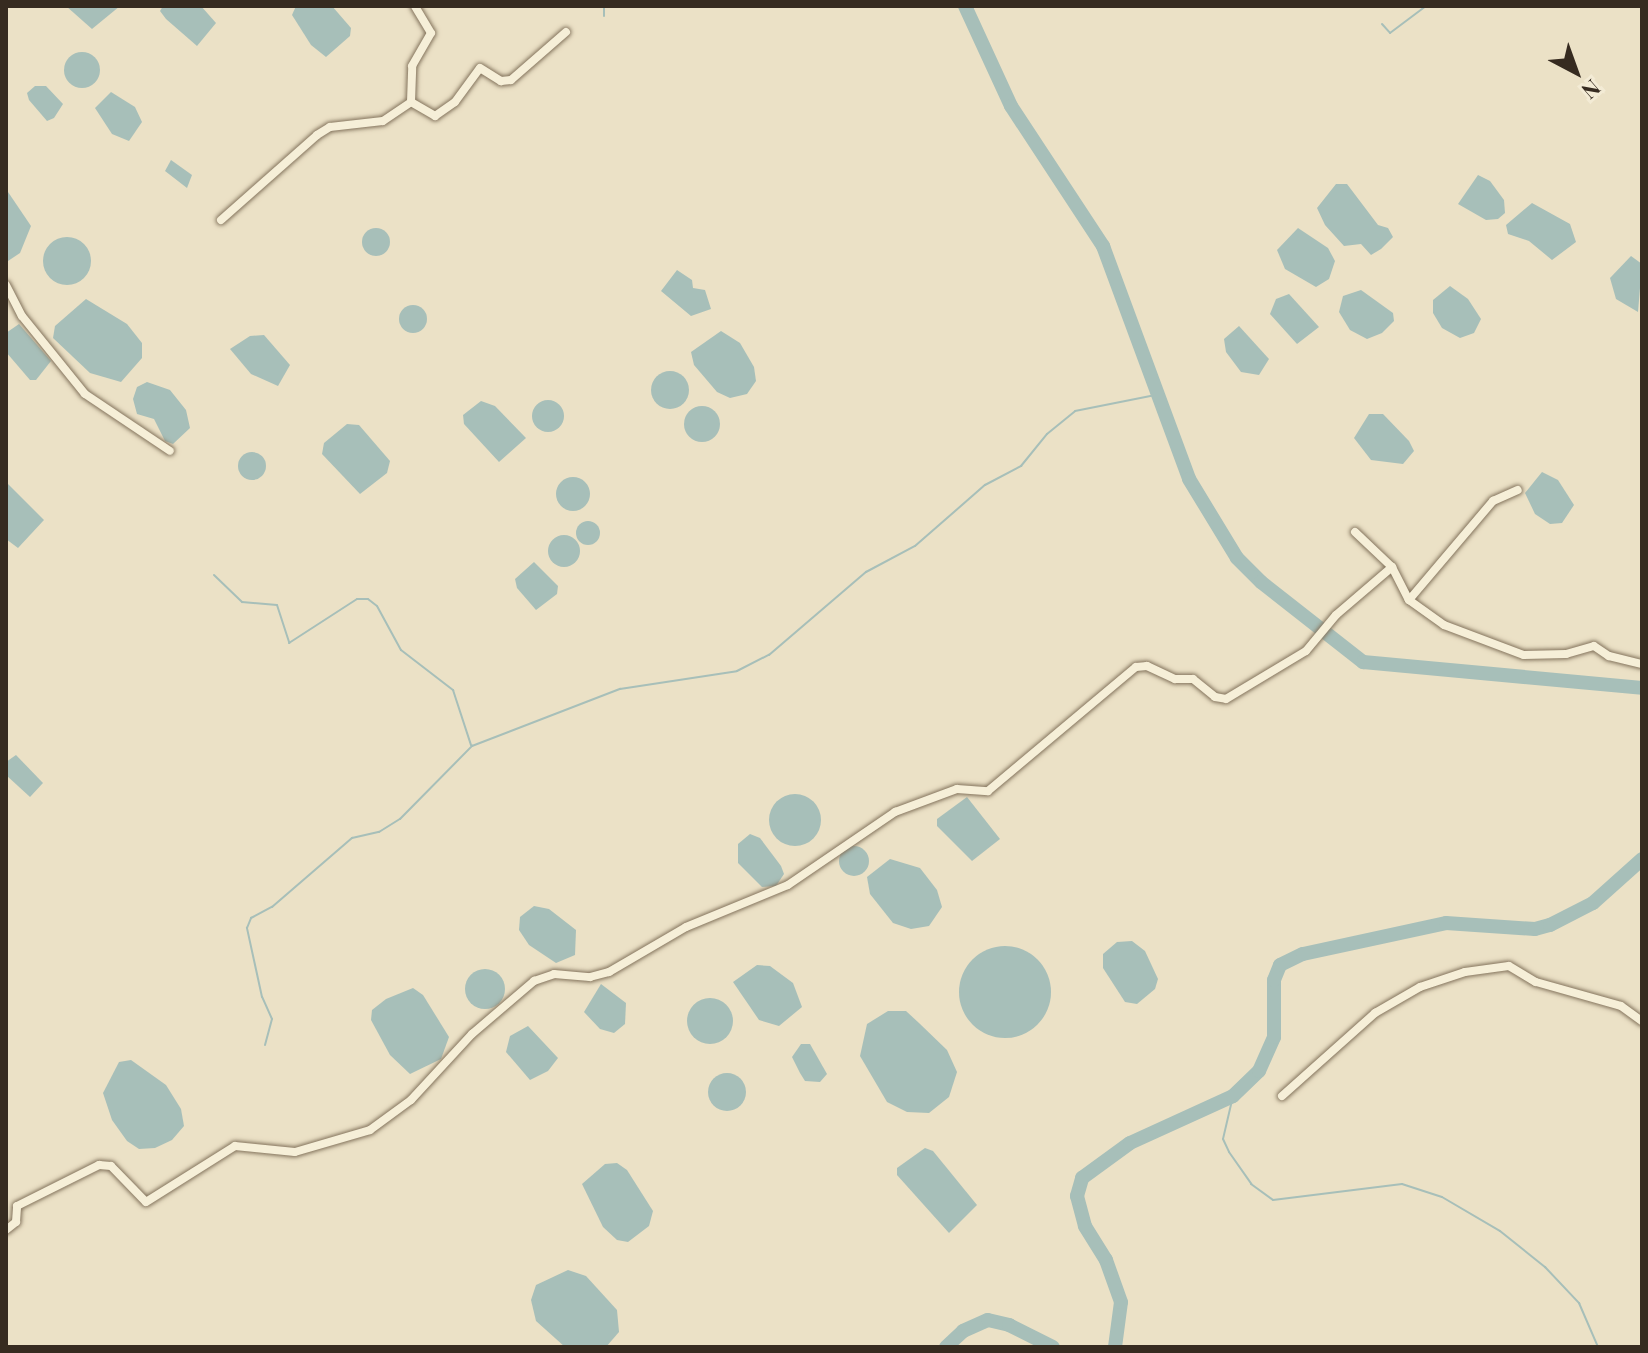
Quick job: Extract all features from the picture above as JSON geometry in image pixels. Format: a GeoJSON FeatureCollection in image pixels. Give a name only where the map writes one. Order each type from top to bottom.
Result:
{"type":"FeatureCollection","features":[{"type":"Feature","properties":{"kind":"street"},"geometry":{"type":"LineString","coordinates":[[411,102],[412,66],[431,33],[415,6]]}},
{"type":"Feature","properties":{"kind":"street"},"geometry":{"type":"LineString","coordinates":[[411,102],[435,116],[455,102],[480,68],[501,81],[511,80],[566,32]]}},
{"type":"Feature","properties":{"kind":"street"},"geometry":{"type":"LineString","coordinates":[[221,220],[317,135],[330,127],[383,121],[411,102]]}},
{"type":"Feature","properties":{"kind":"street"},"geometry":{"type":"LineString","coordinates":[[6,285],[22,316],[85,394],[170,451]]}},
{"type":"Feature","properties":{"kind":"street"},"geometry":{"type":"LineString","coordinates":[[1409,600],[1493,501],[1518,490]]}},
{"type":"Feature","properties":{"kind":"street"},"geometry":{"type":"LineString","coordinates":[[1355,532],[1392,567],[1409,600],[1444,625],[1524,655],[1566,654],[1594,646],[1609,656],[1642,664]]}},
{"type":"Feature","properties":{"kind":"street"},"geometry":{"type":"LineString","coordinates":[[6,1230],[16,1222],[17,1206],[99,1165],[111,1166],[146,1202],[235,1146],[295,1152],[370,1130],[411,1100],[472,1034],[534,981],[554,974],[590,977],[609,972],[686,927],[788,885],[895,812],[957,789],[988,791],[1136,667],[1147,666],[1175,679],[1193,679],[1226,699],[1306,651],[1336,615],[1392,567]]}},
{"type":"Feature","properties":{"kind":"street"},"geometry":{"type":"LineString","coordinates":[[1282,1096],[1375,1013],[1420,987],[1465,972],[1509,966],[1536,982],[1621,1006],[1642,1021]]}},
{"type":"Feature","properties":{"kind":"water"},"geometry":{"type":"Polygon","coordinates":[[[66,6],[120,6],[92,29],[66,6]]]}},
{"type":"Feature","properties":{"kind":"water"},"geometry":{"type":"Polygon","coordinates":[[[163,6],[201,6],[216,23],[197,46],[166,19],[160,11],[163,6]]]}},
{"type":"Feature","properties":{"kind":"water"},"geometry":{"type":"Polygon","coordinates":[[[296,6],[332,6],[351,28],[350,36],[326,57],[311,45],[292,15],[296,6]]]}},
{"type":"Feature","properties":{"kind":"water"},"geometry":{"type":"Polygon","coordinates":[[[82,52],[95,57],[100,70],[95,83],[82,88],[69,83],[64,70],[69,57],[82,52]]]}},
{"type":"Feature","properties":{"kind":"water"},"geometry":{"type":"Polygon","coordinates":[[[35,86],[46,86],[63,104],[54,118],[47,121],[29,100],[27,93],[35,86]]]}},
{"type":"Feature","properties":{"kind":"water"},"geometry":{"type":"Polygon","coordinates":[[[111,92],[135,107],[142,122],[129,141],[112,134],[95,108],[111,92]]]}},
{"type":"Feature","properties":{"kind":"water"},"geometry":{"type":"Polygon","coordinates":[[[171,160],[192,175],[187,188],[165,171],[171,160]]]}},
{"type":"Feature","properties":{"kind":"water"},"geometry":{"type":"Polygon","coordinates":[[[1478,175],[1490,181],[1504,200],[1505,213],[1498,219],[1486,220],[1458,204],[1478,175]]]}},
{"type":"Feature","properties":{"kind":"water"},"geometry":{"type":"Polygon","coordinates":[[[1336,184],[1347,184],[1378,225],[1388,228],[1393,237],[1371,255],[1361,244],[1344,246],[1325,225],[1317,208],[1336,184]]]}},
{"type":"Feature","properties":{"kind":"water"},"geometry":{"type":"Polygon","coordinates":[[[6,189],[31,226],[20,253],[8,261],[6,189]]]}},
{"type":"Feature","properties":{"kind":"water"},"geometry":{"type":"Polygon","coordinates":[[[1532,203],[1570,224],[1576,242],[1552,260],[1529,241],[1508,234],[1506,225],[1532,203]]]}},
{"type":"Feature","properties":{"kind":"water"},"geometry":{"type":"Polygon","coordinates":[[[376,228],[386,232],[390,242],[386,252],[376,256],[366,252],[362,242],[366,232],[376,228]]]}},
{"type":"Feature","properties":{"kind":"water"},"geometry":{"type":"Polygon","coordinates":[[[1298,228],[1328,248],[1335,261],[1329,279],[1316,287],[1285,269],[1277,250],[1298,228]]]}},
{"type":"Feature","properties":{"kind":"water"},"geometry":{"type":"Polygon","coordinates":[[[67,237],[76,238],[84,244],[90,252],[90,270],[84,278],[76,284],[67,285],[58,284],[50,278],[44,270],[43,261],[44,252],[50,244],[58,238],[67,237]]]}},
{"type":"Feature","properties":{"kind":"water"},"geometry":{"type":"Polygon","coordinates":[[[1631,256],[1642,264],[1638,312],[1616,299],[1610,278],[1631,256]]]}},
{"type":"Feature","properties":{"kind":"water"},"geometry":{"type":"Polygon","coordinates":[[[677,270],[692,280],[693,288],[705,290],[711,309],[691,316],[661,291],[677,270]]]}},
{"type":"Feature","properties":{"kind":"water"},"geometry":{"type":"Polygon","coordinates":[[[1450,286],[1468,299],[1481,319],[1474,333],[1460,338],[1442,328],[1433,313],[1433,300],[1450,286]]]}},
{"type":"Feature","properties":{"kind":"water"},"geometry":{"type":"Polygon","coordinates":[[[1361,290],[1393,313],[1394,321],[1382,333],[1367,339],[1350,330],[1339,312],[1343,296],[1361,290]]]}},
{"type":"Feature","properties":{"kind":"water"},"geometry":{"type":"Polygon","coordinates":[[[1289,294],[1319,327],[1297,344],[1270,314],[1276,299],[1289,294]]]}},
{"type":"Feature","properties":{"kind":"water"},"geometry":{"type":"Polygon","coordinates":[[[86,299],[127,324],[142,343],[142,358],[121,382],[90,373],[53,338],[55,326],[86,299]]]}},
{"type":"Feature","properties":{"kind":"water"},"geometry":{"type":"Polygon","coordinates":[[[413,305],[423,309],[427,319],[423,329],[413,333],[403,329],[399,319],[403,309],[413,305]]]}},
{"type":"Feature","properties":{"kind":"water"},"geometry":{"type":"Polygon","coordinates":[[[19,324],[51,361],[36,380],[30,380],[6,352],[6,333],[19,324]]]}},
{"type":"Feature","properties":{"kind":"water"},"geometry":{"type":"Polygon","coordinates":[[[1239,326],[1269,359],[1259,375],[1241,372],[1226,352],[1224,339],[1239,326]]]}},
{"type":"Feature","properties":{"kind":"water"},"geometry":{"type":"Polygon","coordinates":[[[721,331],[740,343],[754,367],[756,381],[747,394],[730,398],[717,392],[694,365],[691,352],[721,331]]]}},
{"type":"Feature","properties":{"kind":"water"},"geometry":{"type":"Polygon","coordinates":[[[264,335],[290,365],[278,386],[251,374],[230,349],[250,336],[264,335]]]}},
{"type":"Feature","properties":{"kind":"water"},"geometry":{"type":"Polygon","coordinates":[[[670,371],[683,377],[689,390],[683,403],[670,409],[657,403],[651,390],[657,377],[670,371]]]}},
{"type":"Feature","properties":{"kind":"water"},"geometry":{"type":"Polygon","coordinates":[[[147,382],[170,390],[186,410],[190,428],[173,444],[165,441],[154,419],[137,414],[133,399],[137,387],[147,382]]]}},
{"type":"Feature","properties":{"kind":"water"},"geometry":{"type":"Polygon","coordinates":[[[548,400],[559,405],[564,416],[559,427],[548,432],[537,427],[532,416],[537,405],[548,400]]]}},
{"type":"Feature","properties":{"kind":"water"},"geometry":{"type":"Polygon","coordinates":[[[481,401],[495,406],[526,438],[499,462],[464,424],[463,415],[481,401]]]}},
{"type":"Feature","properties":{"kind":"water"},"geometry":{"type":"Polygon","coordinates":[[[702,406],[715,411],[720,424],[715,437],[702,442],[689,437],[684,424],[689,411],[702,406]]]}},
{"type":"Feature","properties":{"kind":"water"},"geometry":{"type":"Polygon","coordinates":[[[1369,414],[1383,414],[1409,441],[1414,451],[1403,464],[1371,460],[1354,438],[1369,414]]]}},
{"type":"Feature","properties":{"kind":"water"},"geometry":{"type":"Polygon","coordinates":[[[347,424],[359,425],[390,461],[387,473],[360,494],[322,454],[324,443],[347,424]]]}},
{"type":"Feature","properties":{"kind":"water"},"geometry":{"type":"Polygon","coordinates":[[[252,452],[262,456],[266,466],[262,476],[252,480],[242,476],[238,466],[242,456],[252,452]]]}},
{"type":"Feature","properties":{"kind":"water"},"geometry":{"type":"Polygon","coordinates":[[[1542,472],[1558,480],[1574,505],[1562,523],[1550,524],[1535,514],[1525,493],[1542,472]]]}},
{"type":"Feature","properties":{"kind":"water"},"geometry":{"type":"Polygon","coordinates":[[[573,477],[585,482],[590,494],[585,506],[573,511],[561,506],[556,494],[561,482],[573,477]]]}},
{"type":"Feature","properties":{"kind":"water"},"geometry":{"type":"Polygon","coordinates":[[[6,482],[44,520],[18,548],[6,539],[6,482]]]}},
{"type":"Feature","properties":{"kind":"water"},"geometry":{"type":"Polygon","coordinates":[[[588,521],[599,528],[600,533],[593,544],[588,545],[577,538],[576,533],[583,522],[588,521]]]}},
{"type":"Feature","properties":{"kind":"water"},"geometry":{"type":"Polygon","coordinates":[[[564,535],[575,540],[580,551],[575,562],[564,567],[553,562],[548,551],[553,540],[564,535]]]}},
{"type":"Feature","properties":{"kind":"water"},"geometry":{"type":"Polygon","coordinates":[[[534,562],[558,586],[557,594],[536,610],[517,588],[515,579],[534,562]]]}},
{"type":"Feature","properties":{"kind":"water"},"geometry":{"type":"Polygon","coordinates":[[[16,755],[43,783],[30,797],[6,775],[6,762],[16,755]]]}},
{"type":"Feature","properties":{"kind":"water"},"geometry":{"type":"Polygon","coordinates":[[[795,794],[814,801],[821,820],[814,839],[795,846],[776,839],[769,820],[776,801],[795,794]]]}},
{"type":"Feature","properties":{"kind":"water"},"geometry":{"type":"Polygon","coordinates":[[[967,797],[1000,839],[972,861],[937,826],[937,819],[967,797]]]}},
{"type":"Feature","properties":{"kind":"water"},"geometry":{"type":"Polygon","coordinates":[[[750,834],[760,838],[781,866],[784,874],[776,886],[762,887],[738,863],[738,844],[750,834]]]}},
{"type":"Feature","properties":{"kind":"water"},"geometry":{"type":"Polygon","coordinates":[[[854,846],[865,850],[869,861],[865,872],[854,876],[843,872],[839,861],[843,850],[854,846]]]}},
{"type":"Feature","properties":{"kind":"water"},"geometry":{"type":"Polygon","coordinates":[[[890,859],[920,868],[937,890],[942,907],[929,926],[911,929],[893,923],[870,894],[867,877],[890,859]]]}},
{"type":"Feature","properties":{"kind":"water"},"geometry":{"type":"Polygon","coordinates":[[[534,906],[549,909],[576,930],[575,955],[556,963],[529,945],[519,930],[520,917],[534,906]]]}},
{"type":"Feature","properties":{"kind":"water"},"geometry":{"type":"Polygon","coordinates":[[[1132,941],[1145,951],[1158,979],[1155,989],[1137,1004],[1125,1002],[1103,968],[1103,954],[1117,942],[1132,941]]]}},
{"type":"Feature","properties":{"kind":"water"},"geometry":{"type":"Polygon","coordinates":[[[1005,946],[1031,954],[1043,966],[1051,992],[1043,1018],[1031,1030],[1005,1038],[979,1030],[967,1018],[959,992],[967,966],[979,954],[1005,946]]]}},
{"type":"Feature","properties":{"kind":"water"},"geometry":{"type":"Polygon","coordinates":[[[757,965],[770,966],[793,983],[802,1007],[779,1026],[759,1020],[733,982],[757,965]]]}},
{"type":"Feature","properties":{"kind":"water"},"geometry":{"type":"Polygon","coordinates":[[[485,969],[499,975],[505,989],[499,1003],[485,1009],[471,1003],[465,989],[471,975],[485,969]]]}},
{"type":"Feature","properties":{"kind":"water"},"geometry":{"type":"Polygon","coordinates":[[[601,984],[626,1003],[625,1024],[614,1033],[600,1029],[584,1012],[601,984]]]}},
{"type":"Feature","properties":{"kind":"water"},"geometry":{"type":"Polygon","coordinates":[[[413,988],[423,995],[449,1037],[441,1059],[410,1074],[390,1055],[371,1020],[372,1010],[386,999],[413,988]]]}},
{"type":"Feature","properties":{"kind":"water"},"geometry":{"type":"Polygon","coordinates":[[[710,998],[726,1005],[733,1021],[726,1037],[710,1044],[694,1037],[687,1021],[694,1005],[710,998]]]}},
{"type":"Feature","properties":{"kind":"water"},"geometry":{"type":"Polygon","coordinates":[[[888,1011],[906,1011],[947,1050],[957,1072],[949,1097],[929,1113],[907,1112],[887,1102],[860,1056],[867,1024],[888,1011]]]}},
{"type":"Feature","properties":{"kind":"water"},"geometry":{"type":"Polygon","coordinates":[[[528,1026],[558,1058],[548,1071],[530,1080],[506,1052],[510,1036],[528,1026]]]}},
{"type":"Feature","properties":{"kind":"water"},"geometry":{"type":"Polygon","coordinates":[[[801,1044],[810,1044],[827,1074],[820,1082],[805,1081],[792,1057],[801,1044]]]}},
{"type":"Feature","properties":{"kind":"water"},"geometry":{"type":"Polygon","coordinates":[[[131,1060],[166,1085],[181,1109],[184,1126],[172,1140],[155,1148],[139,1149],[127,1141],[112,1120],[103,1093],[119,1062],[131,1060]]]}},
{"type":"Feature","properties":{"kind":"water"},"geometry":{"type":"Polygon","coordinates":[[[727,1073],[741,1078],[746,1092],[741,1106],[727,1111],[713,1106],[708,1092],[713,1078],[727,1073]]]}},
{"type":"Feature","properties":{"kind":"water"},"geometry":{"type":"Polygon","coordinates":[[[925,1148],[933,1151],[977,1205],[949,1233],[897,1175],[897,1168],[925,1148]]]}},
{"type":"Feature","properties":{"kind":"water"},"geometry":{"type":"Polygon","coordinates":[[[617,1163],[627,1170],[653,1211],[649,1226],[628,1242],[617,1240],[603,1227],[582,1184],[605,1164],[617,1163]]]}},
{"type":"Feature","properties":{"kind":"water"},"geometry":{"type":"Polygon","coordinates":[[[568,1270],[586,1276],[617,1310],[619,1332],[606,1347],[565,1347],[536,1321],[531,1300],[536,1285],[568,1270]]]}},
{"type":"Feature","properties":{"kind":"waterway"},"geometry":{"type":"LineString","coordinates":[[604,6],[604,16]]}},
{"type":"Feature","properties":{"kind":"waterway"},"geometry":{"type":"LineString","coordinates":[[965,6],[1011,106],[1103,246],[1189,479],[1237,558],[1261,582],[1363,662],[1642,688]]}},
{"type":"Feature","properties":{"kind":"waterway"},"geometry":{"type":"LineString","coordinates":[[1382,24],[1390,33],[1426,6]]}},
{"type":"Feature","properties":{"kind":"waterway"},"geometry":{"type":"LineString","coordinates":[[265,1045],[272,1019],[262,997],[247,928],[251,918],[272,907],[352,838],[379,832],[400,819],[472,746],[620,689],[737,671],[769,655],[866,572],[915,546],[985,485],[1021,466],[1047,434],[1075,411],[1155,395]]}},
{"type":"Feature","properties":{"kind":"waterway"},"geometry":{"type":"LineString","coordinates":[[214,575],[242,602],[277,605],[289,643],[357,599],[368,599],[377,606],[401,650],[453,690],[471,745]]}},
{"type":"Feature","properties":{"kind":"waterway"},"geometry":{"type":"LineString","coordinates":[[1115,1347],[1121,1302],[1106,1260],[1085,1226],[1077,1196],[1082,1178],[1130,1143],[1233,1096],[1259,1071],[1274,1037],[1274,980],[1280,965],[1303,954],[1446,923],[1535,929],[1550,925],[1593,903],[1642,859]]}},
{"type":"Feature","properties":{"kind":"waterway"},"geometry":{"type":"LineString","coordinates":[[1233,1096],[1223,1139],[1251,1184],[1273,1200],[1402,1184],[1442,1197],[1500,1231],[1545,1267],[1579,1303],[1598,1347]]}},
{"type":"Feature","properties":{"kind":"waterway"},"geometry":{"type":"LineString","coordinates":[[946,1347],[963,1331],[988,1320],[1009,1325],[1053,1347]]}}]}
